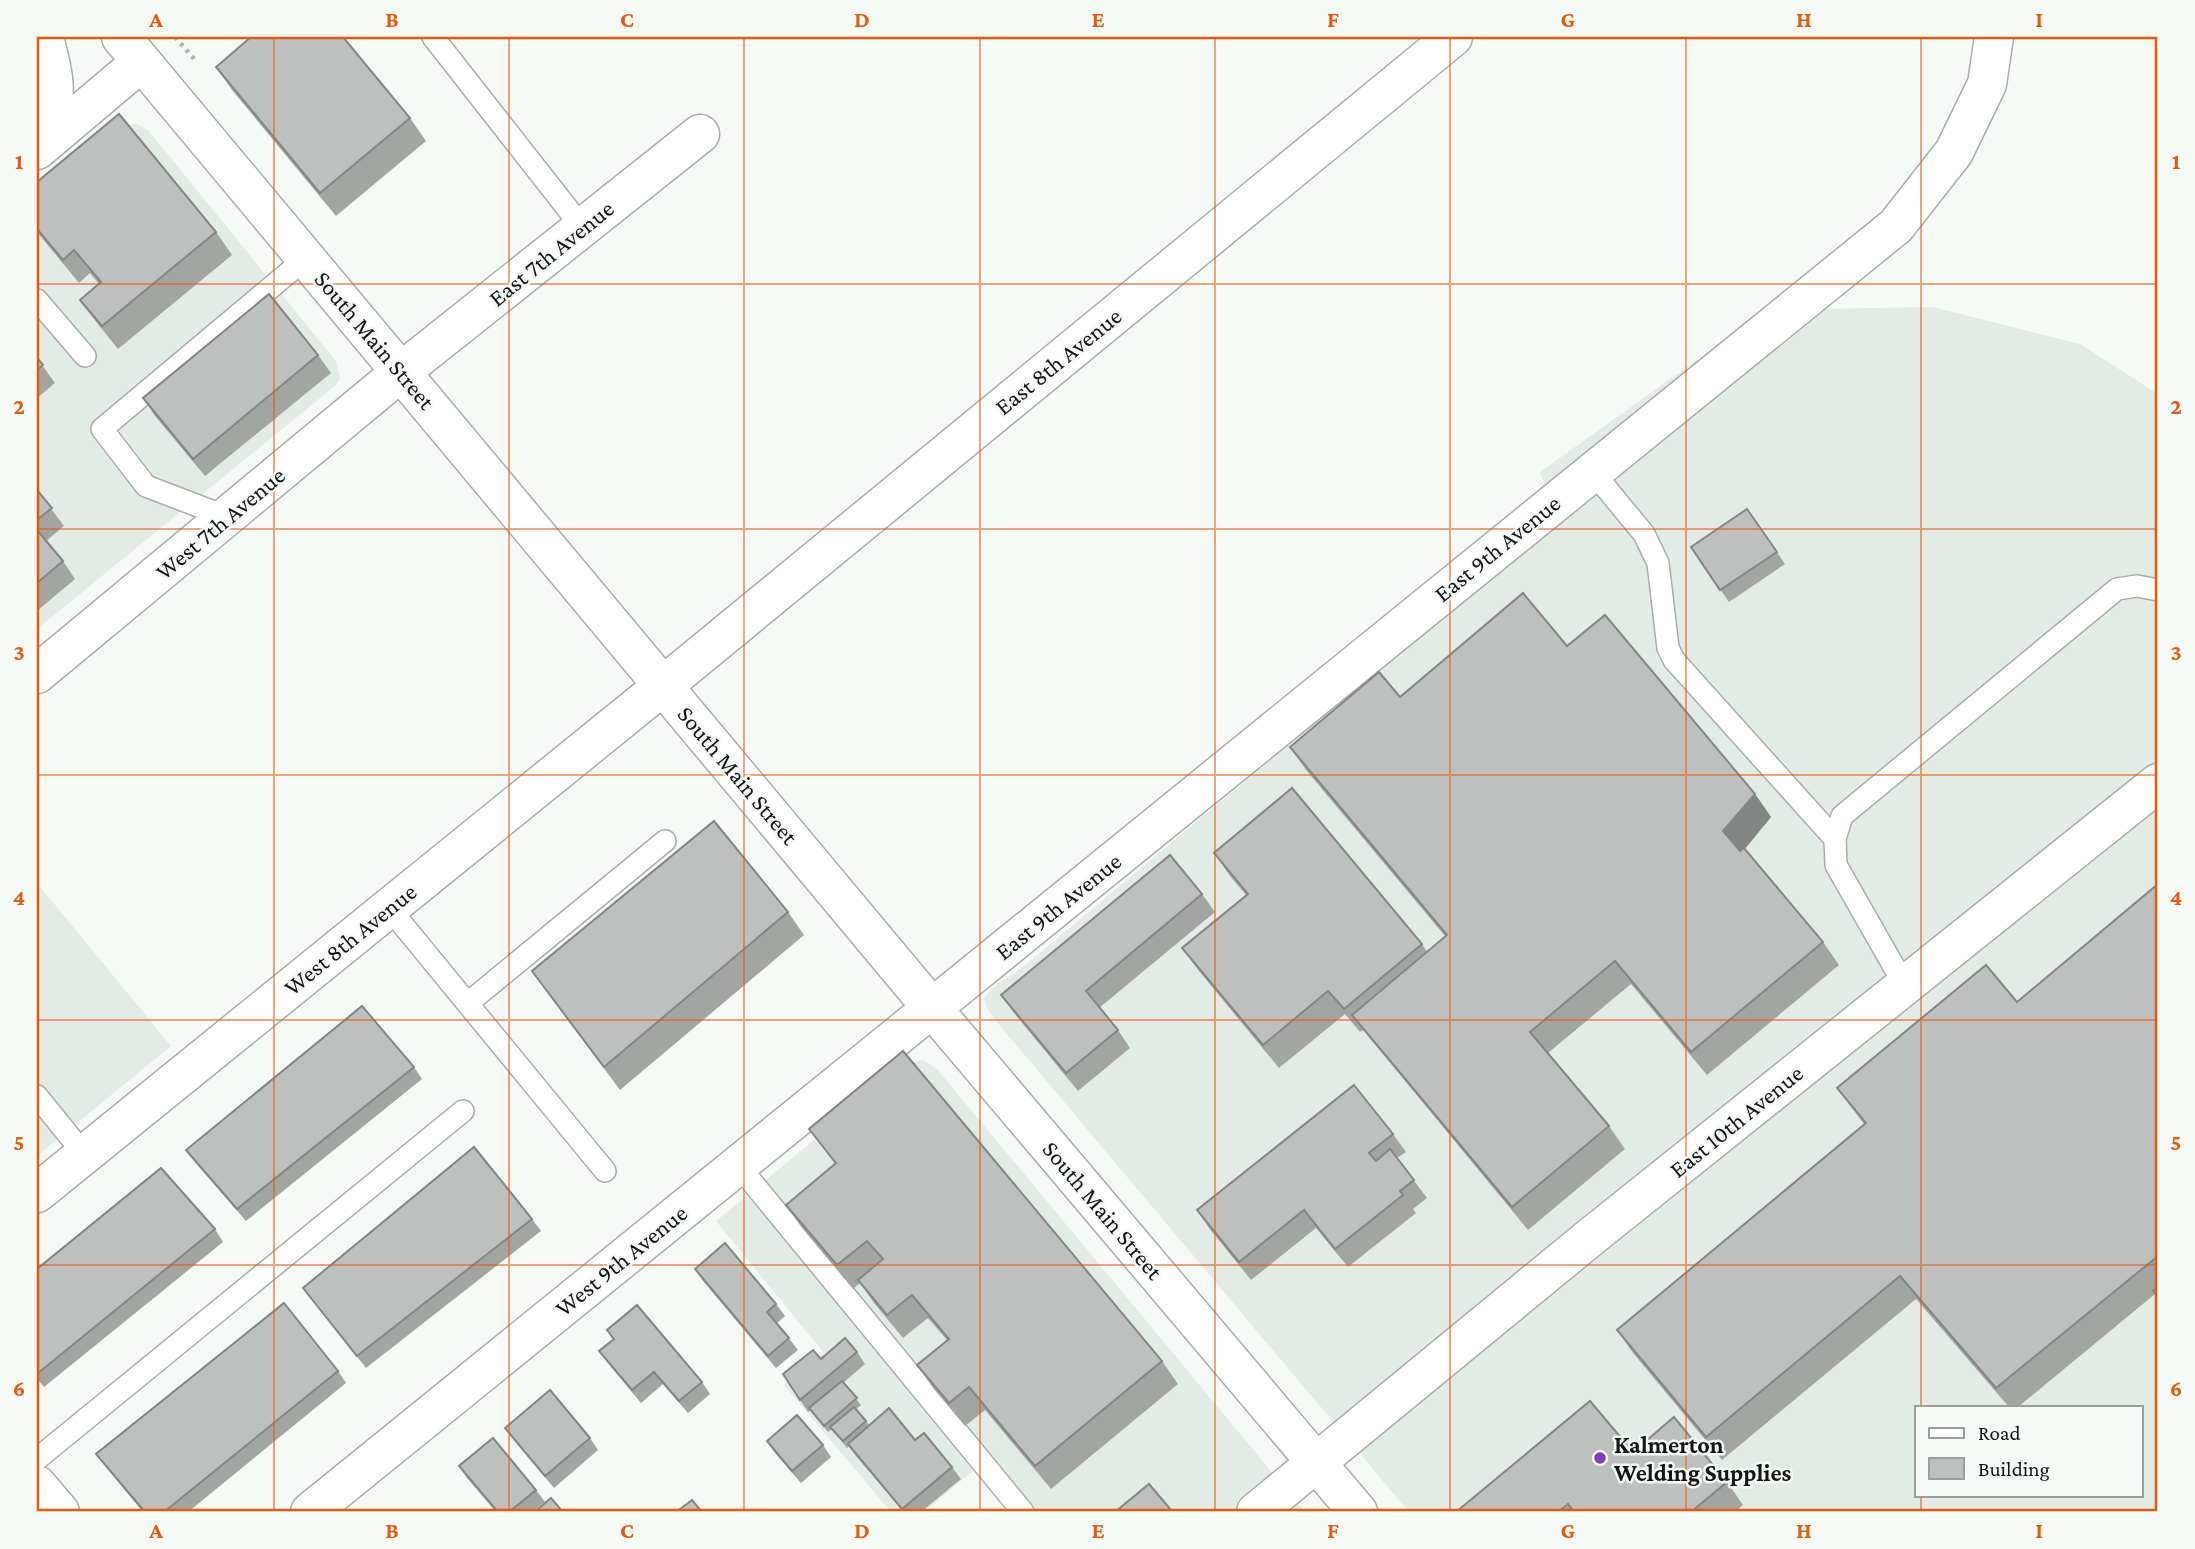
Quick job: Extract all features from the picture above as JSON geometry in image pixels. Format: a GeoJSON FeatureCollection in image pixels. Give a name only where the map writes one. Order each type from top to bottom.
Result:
{"type":"FeatureCollection","features":[{"type":"Feature","properties":{"kind":"street"},"geometry":{"type":"LineString","coordinates":[[37,149],[55,102],[54,75],[44,37]]}},
{"type":"Feature","properties":{"kind":"street","name":"East 8th Avenue"},"geometry":{"type":"LineString","coordinates":[[664,685],[1453,37]]}},
{"type":"Feature","properties":{"kind":"street","name":"East 9th Avenue"},"geometry":{"type":"LineString","coordinates":[[932,1008],[1896,226],[1954,152],[1987,84],[1994,37]]}},
{"type":"Feature","properties":{"kind":"street"},"geometry":{"type":"LineString","coordinates":[[37,149],[131,50]]}},
{"type":"Feature","properties":{"kind":"street","name":"South Main Street"},"geometry":{"type":"LineString","coordinates":[[131,50],[932,1008],[1358,1512]]}},
{"type":"Feature","properties":{"kind":"street","name":"East 7th Avenue"},"geometry":{"type":"LineString","coordinates":[[402,371],[700,134]]}},
{"type":"Feature","properties":{"kind":"street","name":"West 7th Avenue"},"geometry":{"type":"LineString","coordinates":[[37,674],[402,371]]}},
{"type":"Feature","properties":{"kind":"street","name":"West 8th Avenue"},"geometry":{"type":"LineString","coordinates":[[37,1193],[664,685]]}},
{"type":"Feature","properties":{"kind":"street","name":"East 10th Avenue"},"geometry":{"type":"LineString","coordinates":[[1256,1512],[1598,1231],[2158,783]]}},
{"type":"Feature","properties":{"kind":"street","name":"West 9th Avenue"},"geometry":{"type":"LineString","coordinates":[[310,1512],[932,1008]]}},
{"type":"Feature","properties":{"kind":"street"},"geometry":{"type":"LineString","coordinates":[[37,1485],[60,1512]]}},
{"type":"Feature","properties":{"kind":"lane"},"geometry":{"type":"LineString","coordinates":[[433,37],[582,228]]}},
{"type":"Feature","properties":{"kind":"lane"},"geometry":{"type":"LineString","coordinates":[[227,517],[146,486],[102,429],[306,258]]}},
{"type":"Feature","properties":{"kind":"lane"},"geometry":{"type":"LineString","coordinates":[[37,300],[85,356]]}},
{"type":"Feature","properties":{"kind":"lane"},"geometry":{"type":"LineString","coordinates":[[1592,471],[1644,534],[1658,563],[1668,648],[1674,660],[1835,839]]}},
{"type":"Feature","properties":{"kind":"lane"},"geometry":{"type":"LineString","coordinates":[[1905,985],[1836,865],[1835,839],[1842,816],[2117,590],[2137,586],[2158,590]]}},
{"type":"Feature","properties":{"kind":"lane"},"geometry":{"type":"LineString","coordinates":[[468,1003],[665,841]]}},
{"type":"Feature","properties":{"kind":"lane"},"geometry":{"type":"LineString","coordinates":[[389,908],[605,1171]]}},
{"type":"Feature","properties":{"kind":"lane"},"geometry":{"type":"LineString","coordinates":[[37,1096],[84,1154]]}},
{"type":"Feature","properties":{"kind":"lane"},"geometry":{"type":"LineString","coordinates":[[37,1459],[463,1111]]}},
{"type":"Feature","properties":{"kind":"lane"},"geometry":{"type":"LineString","coordinates":[[738,1165],[1023,1512]]}},
{"type":"Feature","properties":{"kind":"shaded area"},"geometry":{"type":"Polygon","coordinates":[[[136,124],[148,130],[336,361],[340,379],[335,386],[37,629],[37,196],[126,125],[136,124]]]}},
{"type":"Feature","properties":{"kind":"shaded area"},"geometry":{"type":"Polygon","coordinates":[[[1933,307],[2080,344],[2158,394],[2158,1512],[1409,1512],[987,1008],[984,998],[991,989],[1023,967],[1361,684],[1556,514],[1540,472],[1719,344],[1808,309],[1933,307]]]}},
{"type":"Feature","properties":{"kind":"shaded area"},"geometry":{"type":"Polygon","coordinates":[[[37,883],[171,1046],[37,1156],[37,883]]]}},
{"type":"Feature","properties":{"kind":"shaded area"},"geometry":{"type":"Polygon","coordinates":[[[922,1059],[937,1069],[1305,1512],[1035,1512],[988,1458],[924,1512],[891,1512],[784,1385],[824,1353],[716,1221],[899,1070],[922,1059]]]}},
{"type":"Feature","properties":{"kind":"building"},"geometry":{"type":"Polygon","coordinates":[[[251,37],[343,37],[410,118],[320,193],[216,67],[251,37]]]}},
{"type":"Feature","properties":{"kind":"building"},"geometry":{"type":"Polygon","coordinates":[[[119,114],[216,232],[102,326],[80,300],[101,282],[74,250],[63,260],[37,229],[37,182],[119,114]]]}},
{"type":"Feature","properties":{"kind":"building"},"geometry":{"type":"Polygon","coordinates":[[[269,294],[318,355],[193,459],[143,398],[269,294]]]}},
{"type":"Feature","properties":{"kind":"building"},"geometry":{"type":"Polygon","coordinates":[[[37,358],[43,365],[37,370],[37,358]]]}},
{"type":"Feature","properties":{"kind":"building"},"geometry":{"type":"Polygon","coordinates":[[[37,490],[52,508],[37,520],[37,490]]]}},
{"type":"Feature","properties":{"kind":"building"},"geometry":{"type":"Polygon","coordinates":[[[1747,509],[1777,552],[1720,590],[1691,547],[1747,509]]]}},
{"type":"Feature","properties":{"kind":"building"},"geometry":{"type":"Polygon","coordinates":[[[37,530],[63,561],[37,583],[37,530]]]}},
{"type":"Feature","properties":{"kind":"building"},"geometry":{"type":"Polygon","coordinates":[[[1523,593],[1567,646],[1605,615],[1755,794],[1723,831],[1740,851],[1744,848],[1823,942],[1691,1052],[1615,961],[1530,1032],[1609,1126],[1512,1207],[1352,1015],[1447,935],[1290,747],[1379,672],[1400,697],[1523,593]]]}},
{"type":"Feature","properties":{"kind":"building"},"geometry":{"type":"Polygon","coordinates":[[[1292,788],[1422,944],[1344,1009],[1328,991],[1263,1045],[1182,948],[1248,894],[1214,853],[1292,788]]]}},
{"type":"Feature","properties":{"kind":"building"},"geometry":{"type":"Polygon","coordinates":[[[714,821],[788,912],[604,1067],[532,971],[714,821]]]}},
{"type":"Feature","properties":{"kind":"building"},"geometry":{"type":"Polygon","coordinates":[[[1170,855],[1202,894],[1086,991],[1118,1030],[1066,1073],[1001,995],[1170,855]]]}},
{"type":"Feature","properties":{"kind":"building"},"geometry":{"type":"Polygon","coordinates":[[[2158,884],[2158,1256],[1996,1388],[1900,1276],[1706,1437],[1617,1330],[1866,1123],[1837,1088],[1986,965],[2017,1002],[2158,884]]]}},
{"type":"Feature","properties":{"kind":"building"},"geometry":{"type":"Polygon","coordinates":[[[362,1006],[414,1067],[237,1209],[186,1150],[362,1006]]]}},
{"type":"Feature","properties":{"kind":"building"},"geometry":{"type":"Polygon","coordinates":[[[903,1051],[1162,1361],[1035,1466],[969,1387],[949,1403],[917,1365],[949,1339],[912,1295],[887,1315],[858,1280],[883,1259],[867,1241],[837,1265],[786,1205],[836,1163],[809,1129],[903,1051]]]}},
{"type":"Feature","properties":{"kind":"building"},"geometry":{"type":"Polygon","coordinates":[[[1354,1085],[1393,1134],[1369,1153],[1376,1161],[1390,1149],[1414,1180],[1400,1191],[1403,1195],[1335,1249],[1304,1210],[1239,1262],[1197,1210],[1354,1085]]]}},
{"type":"Feature","properties":{"kind":"building"},"geometry":{"type":"Polygon","coordinates":[[[474,1147],[532,1219],[357,1356],[303,1288],[474,1147]]]}},
{"type":"Feature","properties":{"kind":"building"},"geometry":{"type":"Polygon","coordinates":[[[161,1168],[215,1229],[37,1374],[37,1269],[161,1168]]]}},
{"type":"Feature","properties":{"kind":"building"},"geometry":{"type":"Polygon","coordinates":[[[725,1243],[776,1304],[767,1312],[789,1338],[768,1356],[695,1269],[725,1243]]]}},
{"type":"Feature","properties":{"kind":"building"},"geometry":{"type":"Polygon","coordinates":[[[284,1303],[338,1371],[164,1512],[145,1512],[96,1454],[284,1303]]]}},
{"type":"Feature","properties":{"kind":"building"},"geometry":{"type":"Polygon","coordinates":[[[637,1305],[702,1382],[679,1401],[654,1372],[632,1390],[599,1351],[614,1339],[607,1330],[637,1305]]]}},
{"type":"Feature","properties":{"kind":"building"},"geometry":{"type":"Polygon","coordinates":[[[845,1338],[857,1352],[800,1400],[783,1374],[813,1350],[821,1359],[845,1338]]]}},
{"type":"Feature","properties":{"kind":"building"},"geometry":{"type":"Polygon","coordinates":[[[842,1381],[857,1398],[824,1426],[809,1408],[842,1381]]]}},
{"type":"Feature","properties":{"kind":"building"},"geometry":{"type":"Polygon","coordinates":[[[550,1390],[590,1438],[545,1476],[505,1428],[550,1390]]]}},
{"type":"Feature","properties":{"kind":"building","name":"Kalmerton Welding Supplies"},"geometry":{"type":"Polygon","coordinates":[[[1590,1401],[1633,1452],[1674,1417],[1727,1482],[1691,1512],[1574,1512],[1568,1504],[1558,1512],[1456,1512],[1590,1401]]]}},
{"type":"Feature","properties":{"kind":"building"},"geometry":{"type":"Polygon","coordinates":[[[854,1407],[866,1421],[843,1441],[830,1427],[854,1407]]]}},
{"type":"Feature","properties":{"kind":"building"},"geometry":{"type":"Polygon","coordinates":[[[889,1408],[915,1440],[924,1433],[952,1467],[902,1509],[848,1444],[889,1408]]]}},
{"type":"Feature","properties":{"kind":"building"},"geometry":{"type":"Polygon","coordinates":[[[797,1415],[823,1445],[792,1471],[767,1441],[797,1415]]]}},
{"type":"Feature","properties":{"kind":"building"},"geometry":{"type":"Polygon","coordinates":[[[493,1438],[536,1490],[509,1512],[498,1512],[459,1466],[493,1438]]]}},
{"type":"Feature","properties":{"kind":"building"},"geometry":{"type":"Polygon","coordinates":[[[1149,1484],[1171,1510],[1169,1512],[1115,1512],[1149,1484]]]}},
{"type":"Feature","properties":{"kind":"building"},"geometry":{"type":"Polygon","coordinates":[[[551,1498],[562,1511],[541,1512],[538,1509],[551,1498]]]}},
{"type":"Feature","properties":{"kind":"building"},"geometry":{"type":"Polygon","coordinates":[[[692,1500],[702,1512],[676,1512],[692,1500]]]}},
{"type":"Feature","properties":{"kind":"place","name":"Kalmerton Welding Supplies"},"geometry":{"type":"Point","coordinates":[1600,1458]}}]}
